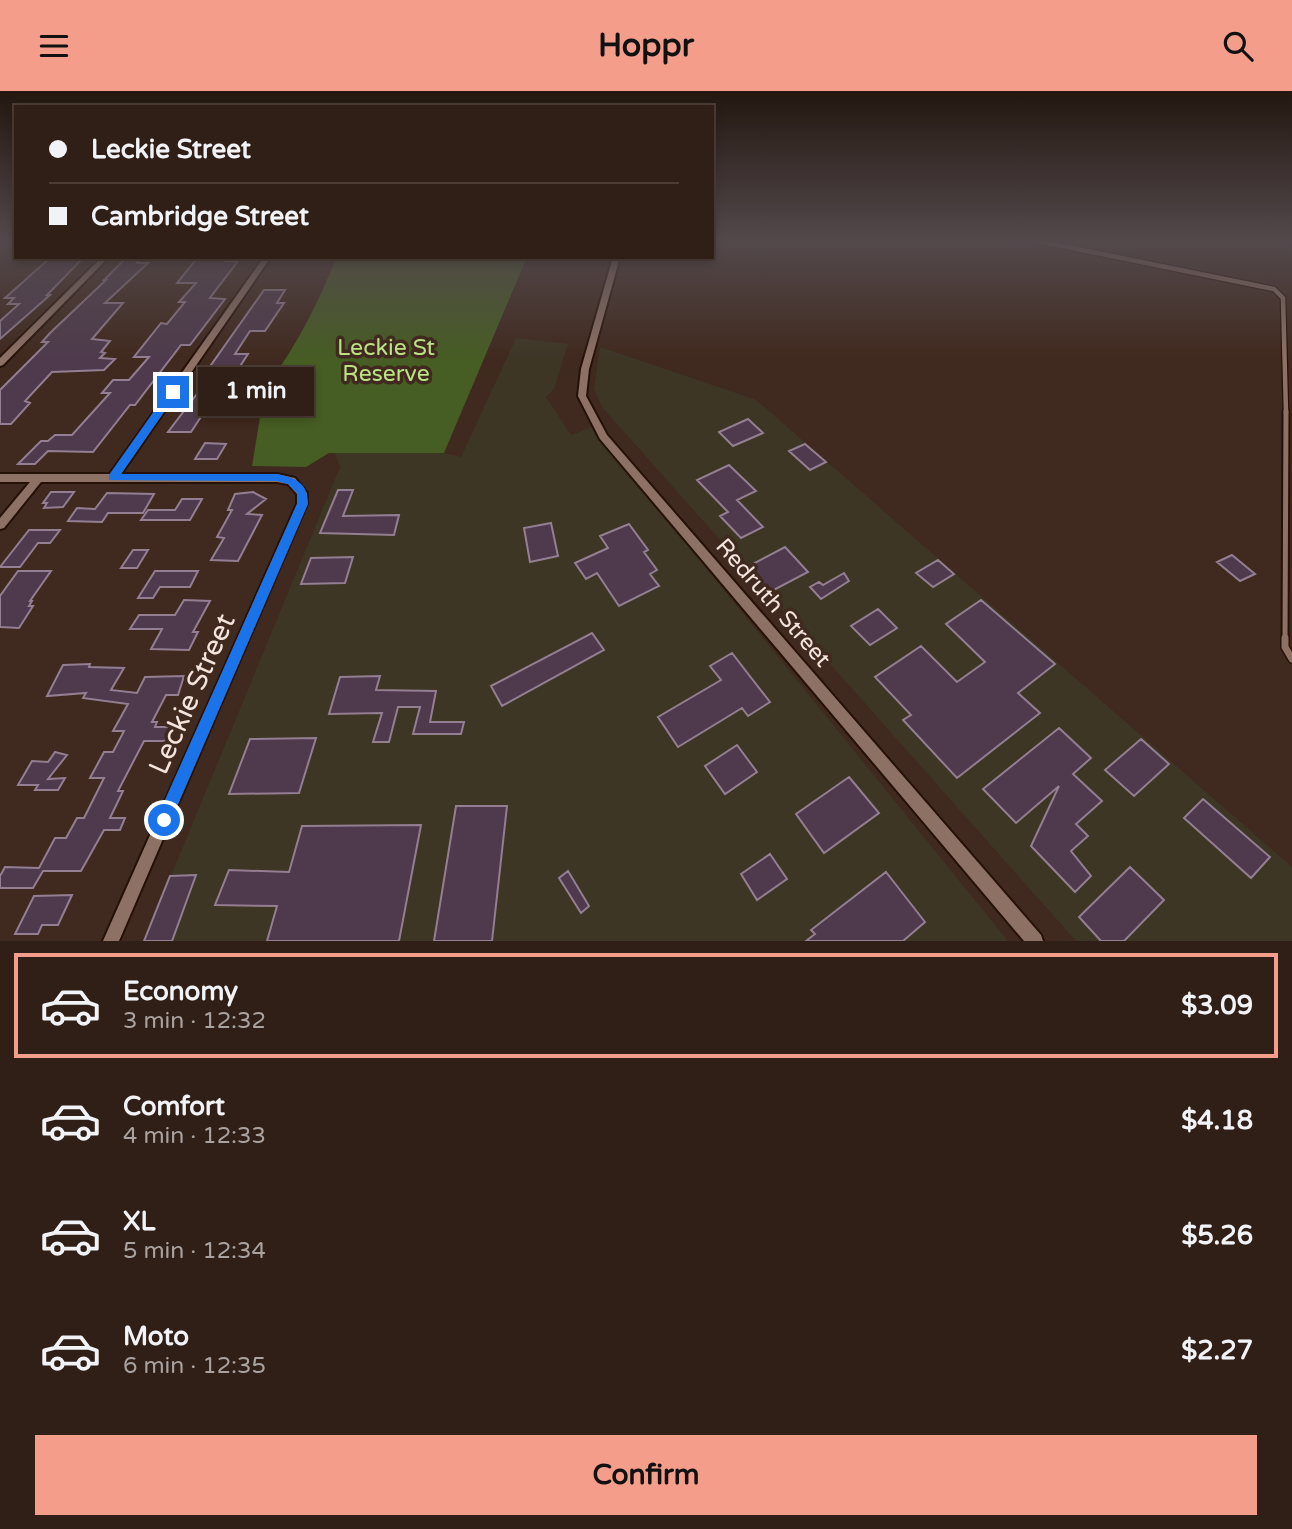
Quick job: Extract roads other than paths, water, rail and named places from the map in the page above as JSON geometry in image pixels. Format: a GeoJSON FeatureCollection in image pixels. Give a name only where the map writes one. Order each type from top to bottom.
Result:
{"type":"FeatureCollection","features":[{"type":"Feature","properties":{"kind":"street"},"geometry":{"type":"LineString","coordinates":[[0,363],[82,281]]}},
{"type":"Feature","properties":{"kind":"street"},"geometry":{"type":"LineString","coordinates":[[0,478],[113,478],[251,281]]}},
{"type":"Feature","properties":{"kind":"street","name":"Redruth Street"},"geometry":{"type":"LineString","coordinates":[[610,281],[585,369],[582,396],[603,437],[1035,941]]}},
{"type":"Feature","properties":{"kind":"street"},"geometry":{"type":"LineString","coordinates":[[0,525],[38,478]]}},
{"type":"Feature","properties":{"kind":"street","name":"Leckie Street"},"geometry":{"type":"LineString","coordinates":[[111,941],[302,504],[302,493],[298,486],[291,481],[277,478],[113,478]]}},
{"type":"Feature","properties":{"kind":"lane"},"geometry":{"type":"LineString","coordinates":[[1238,281],[1274,289],[1283,298],[1287,435],[1285,647],[1292,659]]}},
{"type":"Feature","properties":{"kind":"park label","name":"Leckie St Reserve"},"geometry":{"type":"Point","coordinates":[386,361]}}]}
